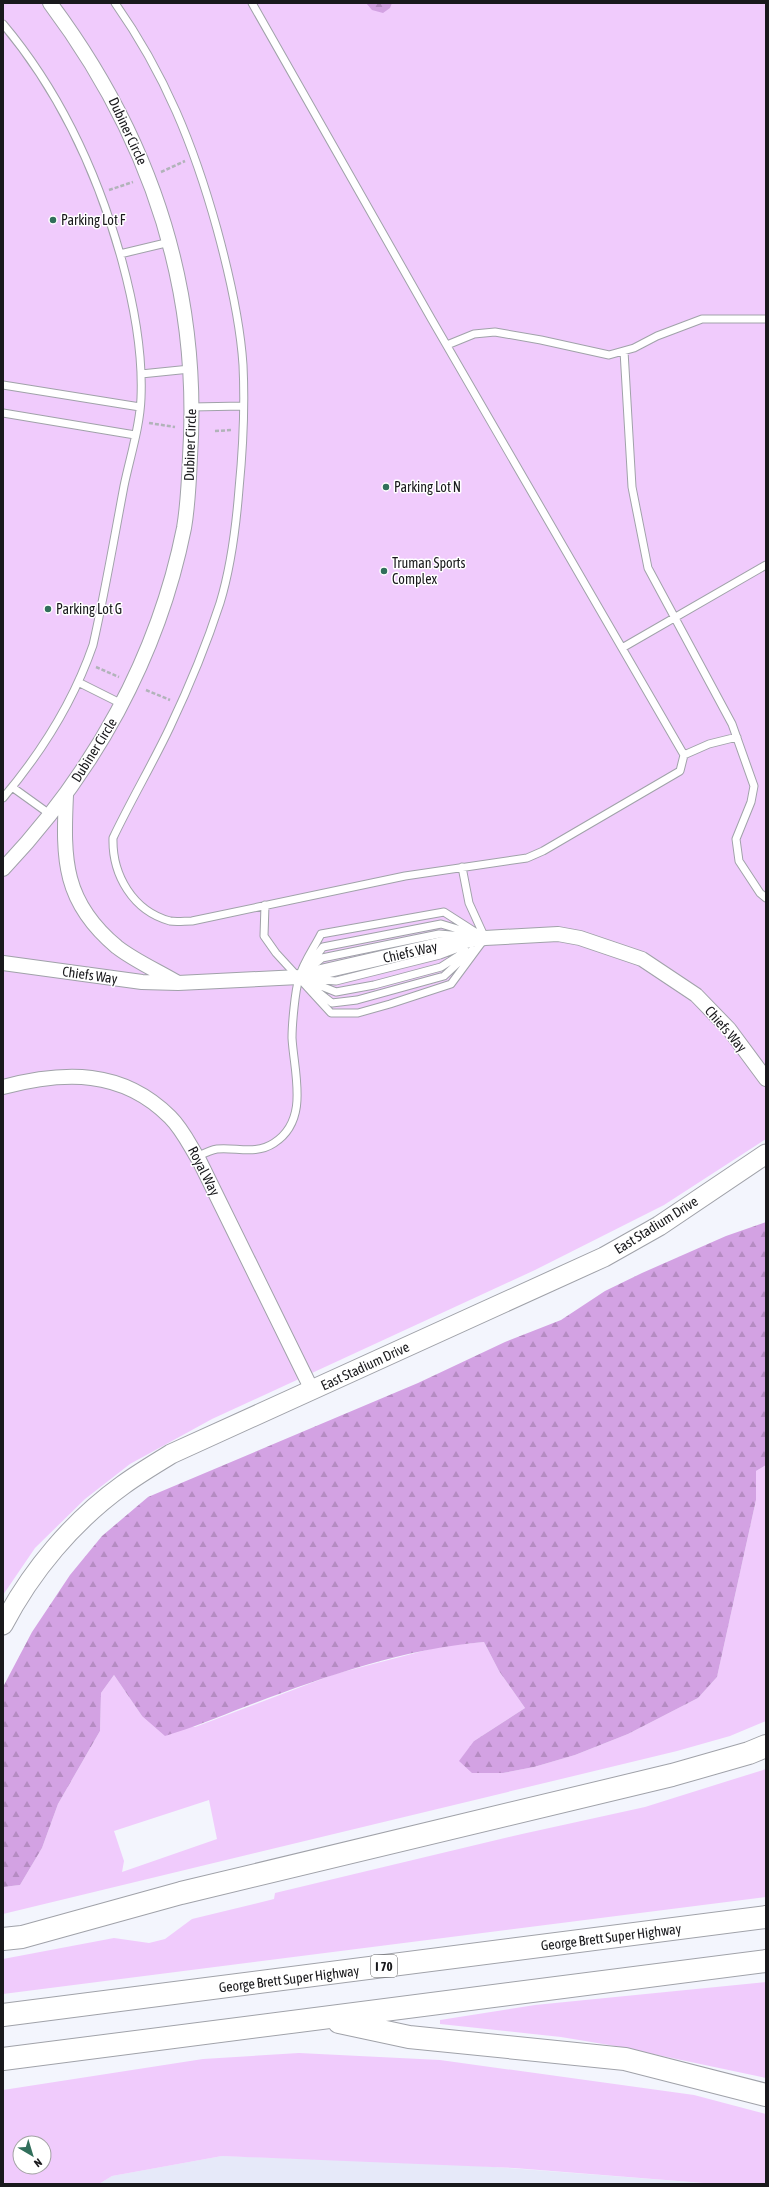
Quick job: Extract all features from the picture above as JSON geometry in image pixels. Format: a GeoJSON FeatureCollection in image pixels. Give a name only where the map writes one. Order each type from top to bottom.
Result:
{"type":"FeatureCollection","features":[{"type":"Feature","properties":{"kind":"highway"},"geometry":{"type":"LineString","coordinates":[[3,1940],[22,1937],[188,1891],[672,1775],[749,1753],[766,1746]]}},
{"type":"Feature","properties":{"kind":"highway","name":"George Brett Super Highway"},"geometry":{"type":"LineString","coordinates":[[3,2015],[766,1917]]}},
{"type":"Feature","properties":{"kind":"highway"},"geometry":{"type":"LineString","coordinates":[[3,2059],[766,1961]]}},
{"type":"Feature","properties":{"kind":"highway"},"geometry":{"type":"LineString","coordinates":[[324,2018],[409,2037],[625,2059],[766,2095]]}},
{"type":"Feature","properties":{"kind":"main road","name":"East Stadium Drive"},"geometry":{"type":"LineString","coordinates":[[3,1625],[14,1604],[43,1562],[72,1529],[122,1486],[171,1454],[604,1257],[659,1226],[766,1154]]}},
{"type":"Feature","properties":{"kind":"street","name":"Dubiner Circle"},"geometry":{"type":"LineString","coordinates":[[3,869],[66,796],[104,736],[122,704],[154,632],[178,555],[184,526],[188,484],[192,407],[190,369],[185,311],[170,242],[153,186],[130,132],[103,80],[76,37],[50,3]]}},
{"type":"Feature","properties":{"kind":"street"},"geometry":{"type":"LineString","coordinates":[[66,796],[64,842],[67,869],[73,889],[80,901],[94,923],[118,947],[178,983]]}},
{"type":"Feature","properties":{"kind":"street","name":"Chiefs Way"},"geometry":{"type":"LineString","coordinates":[[3,963],[142,982],[178,983],[299,977],[438,945],[485,938],[558,934],[580,938],[642,959],[696,995],[729,1029],[766,1079]]}},
{"type":"Feature","properties":{"kind":"street","name":"Royal Way"},"geometry":{"type":"LineString","coordinates":[[3,1087],[56,1076],[79,1076],[108,1080],[131,1089],[153,1102],[171,1118],[187,1139],[197,1157],[312,1390]]}},
{"type":"Feature","properties":{"kind":"lane"},"geometry":{"type":"LineString","coordinates":[[115,3],[167,89],[185,129],[207,190],[232,283],[243,364],[242,456],[235,533],[221,601],[198,666],[113,838],[112,854],[123,884],[133,898],[150,912],[171,921],[192,921],[405,876],[527,858],[543,851],[680,771],[684,755],[447,345],[252,3]]}},
{"type":"Feature","properties":{"kind":"lane"},"geometry":{"type":"LineString","coordinates":[[3,24],[36,66],[76,134],[101,193],[120,254],[132,300],[141,374],[140,407],[93,645],[78,682],[57,722],[3,798]]}},
{"type":"Feature","properties":{"kind":"lane"},"geometry":{"type":"LineString","coordinates":[[120,254],[170,242]]}},
{"type":"Feature","properties":{"kind":"lane"},"geometry":{"type":"LineString","coordinates":[[447,345],[474,334],[495,332],[541,340],[609,355],[634,348],[656,336],[702,319],[766,319]]}},
{"type":"Feature","properties":{"kind":"lane"},"geometry":{"type":"LineString","coordinates":[[624,351],[632,487],[648,568],[732,724],[737,737],[754,786],[751,802],[736,839],[739,861],[760,892],[766,898]]}},
{"type":"Feature","properties":{"kind":"lane"},"geometry":{"type":"LineString","coordinates":[[141,374],[190,369]]}},
{"type":"Feature","properties":{"kind":"lane"},"geometry":{"type":"LineString","coordinates":[[3,385],[140,407]]}},
{"type":"Feature","properties":{"kind":"lane"},"geometry":{"type":"LineString","coordinates":[[192,407],[243,406]]}},
{"type":"Feature","properties":{"kind":"lane"},"geometry":{"type":"LineString","coordinates":[[3,413],[135,435]]}},
{"type":"Feature","properties":{"kind":"lane"},"geometry":{"type":"LineString","coordinates":[[622,648],[766,565]]}},
{"type":"Feature","properties":{"kind":"lane"},"geometry":{"type":"LineString","coordinates":[[78,682],[122,704]]}},
{"type":"Feature","properties":{"kind":"lane"},"geometry":{"type":"LineString","coordinates":[[684,755],[709,744],[737,737]]}},
{"type":"Feature","properties":{"kind":"lane"},"geometry":{"type":"LineString","coordinates":[[12,787],[51,815]]}},
{"type":"Feature","properties":{"kind":"lane"},"geometry":{"type":"LineString","coordinates":[[462,867],[469,903],[485,938]]}},
{"type":"Feature","properties":{"kind":"lane"},"geometry":{"type":"LineString","coordinates":[[265,905],[264,936],[331,1013],[358,1013],[451,984],[485,938]]}},
{"type":"Feature","properties":{"kind":"lane"},"geometry":{"type":"LineString","coordinates":[[197,1157],[215,1149],[231,1148],[252,1150],[263,1148],[280,1138],[288,1130],[296,1112],[297,1097],[292,1038],[299,977],[321,934],[444,912],[485,938]]}},
{"type":"Feature","properties":{"kind":"lane"},"geometry":{"type":"LineString","coordinates":[[299,977],[323,947],[441,924],[485,938]]}},
{"type":"Feature","properties":{"kind":"lane"},"geometry":{"type":"LineString","coordinates":[[299,977],[332,1003],[357,1000],[444,976],[485,938]]}},
{"type":"Feature","properties":{"kind":"lane"},"geometry":{"type":"LineString","coordinates":[[299,977],[336,992],[374,985],[441,967],[485,938]]}},
{"type":"Feature","properties":{"kind":"path"},"geometry":{"type":"LineString","coordinates":[[161,172],[195,157]]}},
{"type":"Feature","properties":{"kind":"path"},"geometry":{"type":"LineString","coordinates":[[101,193],[136,182]]}},
{"type":"Feature","properties":{"kind":"path"},"geometry":{"type":"LineString","coordinates":[[148,423],[178,427]]}},
{"type":"Feature","properties":{"kind":"path"},"geometry":{"type":"LineString","coordinates":[[215,431],[242,430]]}},
{"type":"Feature","properties":{"kind":"path"},"geometry":{"type":"LineString","coordinates":[[95,667],[120,677]]}},
{"type":"Feature","properties":{"kind":"path"},"geometry":{"type":"LineString","coordinates":[[146,690],[180,704]]}},
{"type":"Feature","properties":{"kind":"shaded area","name":"Truman Sports Complex"},"geometry":{"type":"Polygon","coordinates":[[[3,3],[766,3],[766,1139],[664,1205],[535,1270],[212,1419],[130,1464],[85,1499],[35,1548],[3,1595],[3,3]]]}},
{"type":"Feature","properties":{"kind":"shaded area"},"geometry":{"type":"Polygon","coordinates":[[[766,1465],[766,1721],[730,1736],[677,1751],[3,1914],[3,1887],[20,1885],[42,1848],[58,1804],[100,1731],[101,1693],[114,1675],[142,1716],[195,1727],[335,1674],[442,1646],[484,1642],[499,1671],[525,1708],[474,1741],[473,1773],[503,1773],[534,1767],[575,1755],[628,1734],[698,1698],[717,1677],[756,1500],[756,1471],[766,1465]],[[209,1800],[114,1831],[124,1861],[122,1872],[217,1839],[209,1800]]]}},
{"type":"Feature","properties":{"kind":"shaded area"},"geometry":{"type":"Polygon","coordinates":[[[766,1769],[766,1897],[3,1994],[3,1959],[114,1938],[149,1943],[165,1939],[192,1919],[274,1899],[275,1893],[522,1834],[645,1807],[766,1769]]]}},
{"type":"Feature","properties":{"kind":"shaded area"},"geometry":{"type":"Polygon","coordinates":[[[766,1982],[766,2078],[615,2046],[561,2037],[440,2024],[440,2020],[535,2005],[766,1982]]]}},
{"type":"Feature","properties":{"kind":"shaded area"},"geometry":{"type":"Polygon","coordinates":[[[299,2053],[440,2060],[694,2095],[766,2114],[766,2184],[716,2184],[514,2168],[222,2156],[112,2176],[99,2184],[3,2184],[3,2090],[203,2059],[299,2053]]]}},
{"type":"Feature","properties":{"kind":"shaded area"},"geometry":{"type":"Polygon","coordinates":[[[222,2156],[456,2164],[716,2184],[99,2184],[112,2176],[222,2156]]]}},
{"type":"Feature","properties":{"kind":"green space"},"geometry":{"type":"Polygon","coordinates":[[[366,3],[392,3],[390,8],[383,13],[372,10],[366,3]]]}},
{"type":"Feature","properties":{"kind":"green space"},"geometry":{"type":"Polygon","coordinates":[[[766,1222],[766,1465],[756,1471],[756,1500],[717,1677],[698,1698],[628,1734],[575,1755],[534,1767],[503,1773],[472,1773],[459,1761],[474,1741],[525,1708],[499,1671],[484,1642],[422,1651],[362,1666],[302,1686],[165,1736],[142,1716],[114,1675],[101,1693],[100,1731],[58,1804],[42,1848],[20,1885],[3,1887],[3,1687],[32,1632],[70,1575],[102,1536],[148,1497],[418,1383],[505,1342],[561,1320],[605,1291],[642,1273],[726,1236],[766,1222]]]}},
{"type":"Feature","properties":{"kind":"place","name":"Parking Lot F"},"geometry":{"type":"Point","coordinates":[53,220]}},
{"type":"Feature","properties":{"kind":"place","name":"Parking Lot N"},"geometry":{"type":"Point","coordinates":[386,487]}},
{"type":"Feature","properties":{"kind":"place","name":"Truman Sports Complex"},"geometry":{"type":"Point","coordinates":[384,571]}},
{"type":"Feature","properties":{"kind":"place","name":"Parking Lot G"},"geometry":{"type":"Point","coordinates":[48,609]}}]}
